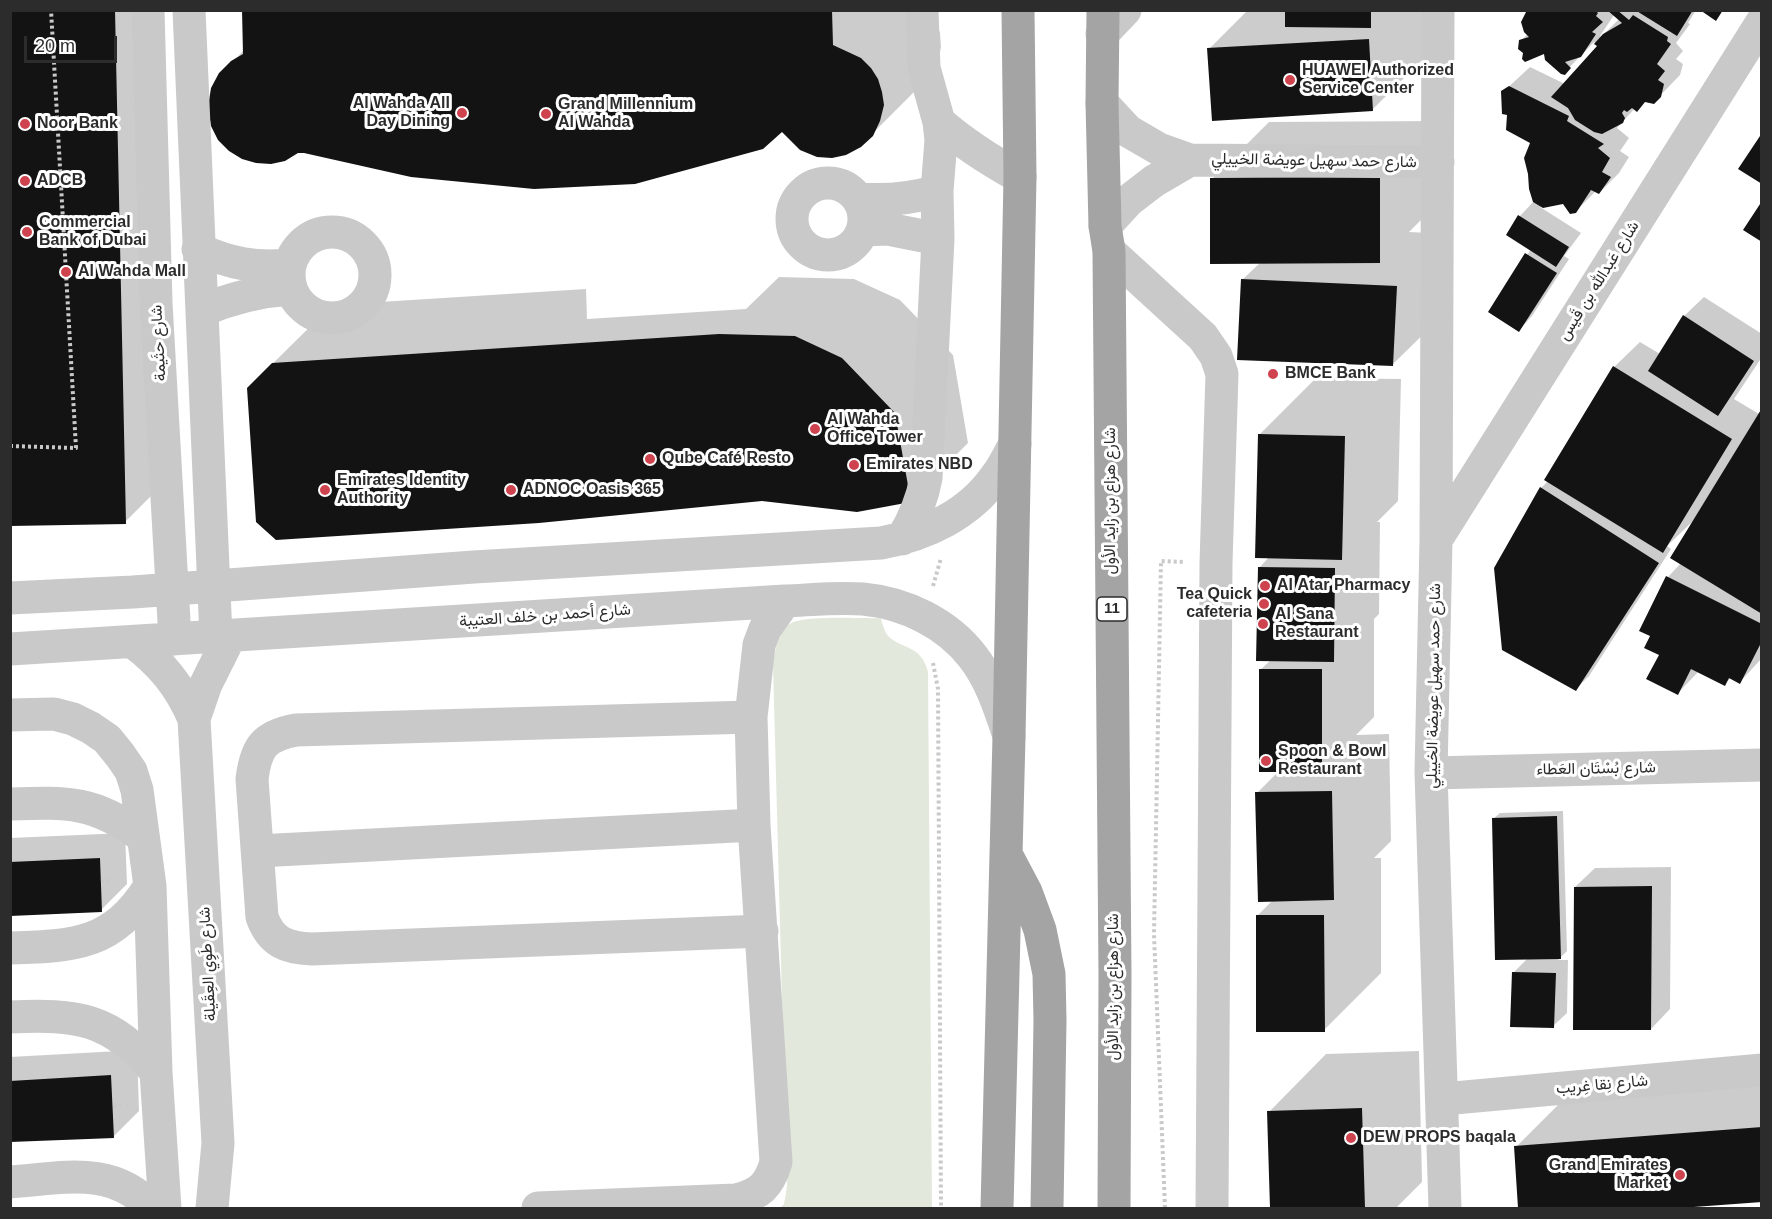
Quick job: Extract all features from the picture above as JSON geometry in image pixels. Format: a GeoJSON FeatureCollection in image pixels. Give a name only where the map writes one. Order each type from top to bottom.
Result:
{"type":"FeatureCollection","features":[{"type":"Feature","properties":{"kind":"main road"},"geometry":{"type":"LineString","coordinates":[[997,1209],[1016,444],[1020,177],[1018,10]]}},
{"type":"Feature","properties":{"kind":"main road","name":"شارع هزاع بن زايد الأول"},"geometry":{"type":"LineString","coordinates":[[1102,22],[1102,103],[1107,238],[1115,974],[1114,1209]]}},
{"type":"Feature","properties":{"kind":"main road"},"geometry":{"type":"LineString","coordinates":[[1006,854],[1026,892],[1040,930],[1049,974],[1047,1209]]}},
{"type":"Feature","properties":{"kind":"main road"},"geometry":{"type":"LineString","coordinates":[[978,1209],[998,1138]]}},
{"type":"Feature","properties":{"kind":"street","name":"شارع حثَيمة"},"geometry":{"type":"LineString","coordinates":[[148,10],[156,303],[175,639]]}},
{"type":"Feature","properties":{"kind":"street"},"geometry":{"type":"LineString","coordinates":[[189,10],[214,586],[223,636]]}},
{"type":"Feature","properties":{"kind":"street"},"geometry":{"type":"LineString","coordinates":[[902,539],[914,520],[922,500],[926,478],[938,239],[937,191],[941,140],[939,122],[924,68],[922,10]]}},
{"type":"Feature","properties":{"kind":"street"},"geometry":{"type":"LineString","coordinates":[[1102,22],[1125,10]]}},
{"type":"Feature","properties":{"kind":"street","name":"شارع حمد سهيل عويضة الخييلي"},"geometry":{"type":"LineString","coordinates":[[1438,10],[1436,540],[1431,773],[1445,1209]]}},
{"type":"Feature","properties":{"kind":"street","name":"شارع عَبدالله بن قَيس"},"geometry":{"type":"LineString","coordinates":[[1436,540],[1761,22]]}},
{"type":"Feature","properties":{"kind":"street","name":"شارع حمد سهيل عويضة الخييلي"},"geometry":{"type":"LineString","coordinates":[[1102,103],[1128,131],[1159,149],[1190,160],[1438,162]]}},
{"type":"Feature","properties":{"kind":"street"},"geometry":{"type":"LineString","coordinates":[[939,122],[988,160],[1020,177]]}},
{"type":"Feature","properties":{"kind":"street","name":"شارع حمد سهيل عويضة الخييلي"},"geometry":{"type":"LineString","coordinates":[[1107,238],[1128,201],[1154,181],[1190,160]]}},
{"type":"Feature","properties":{"kind":"street"},"geometry":{"type":"LineString","coordinates":[[937,191],[903,200],[885,201],[861,214],[888,229],[938,239]]}},
{"type":"Feature","properties":{"kind":"street"},"geometry":{"type":"LineString","coordinates":[[1107,238],[1203,337],[1216,356],[1222,374],[1216,563],[1212,1209]]}},
{"type":"Feature","properties":{"kind":"street"},"geometry":{"type":"LineString","coordinates":[[156,303],[203,306],[246,294],[291,277],[266,267],[242,265],[220,259],[198,249]]}},
{"type":"Feature","properties":{"kind":"street"},"geometry":{"type":"LineString","coordinates":[[10,598],[881,543],[902,539],[938,526],[970,505],[996,477],[1016,444]]}},
{"type":"Feature","properties":{"kind":"street","name":"شارع أحمد بن خلف العتيبة"},"geometry":{"type":"LineString","coordinates":[[10,649],[785,601],[863,599],[905,607],[943,627],[973,657],[994,695],[1010,737]]}},
{"type":"Feature","properties":{"kind":"street"},"geometry":{"type":"LineString","coordinates":[[537,1209],[736,1200],[751,1197],[763,1188],[772,1176],[776,1162],[754,825],[751,717],[759,645],[765,629],[785,601]]}},
{"type":"Feature","properties":{"kind":"street","name":"شارع طَوِي العِقَيلة"},"geometry":{"type":"LineString","coordinates":[[194,719],[223,636]]}},
{"type":"Feature","properties":{"kind":"street","name":"شارع طَوِي العِقَيلة"},"geometry":{"type":"LineString","coordinates":[[133,642],[163,668],[186,700],[194,719],[218,1143],[212,1209]]}},
{"type":"Feature","properties":{"kind":"street"},"geometry":{"type":"LineString","coordinates":[[10,716],[54,714],[73,719],[91,728],[107,739],[120,754],[131,771],[137,790],[150,886],[156,1072],[165,1209]]}},
{"type":"Feature","properties":{"kind":"street"},"geometry":{"type":"LineString","coordinates":[[751,717],[308,730],[283,733],[268,739],[258,750],[252,779],[261,917],[266,930],[279,942],[294,948],[312,950],[762,931]]}},
{"type":"Feature","properties":{"kind":"street","name":"شارع بُسْتَان العَطاء"},"geometry":{"type":"LineString","coordinates":[[1431,773],[1756,758]]}},
{"type":"Feature","properties":{"kind":"street"},"geometry":{"type":"LineString","coordinates":[[10,804],[60,802],[84,806],[107,814],[126,824],[143,837]]}},
{"type":"Feature","properties":{"kind":"street"},"geometry":{"type":"LineString","coordinates":[[258,851],[754,825]]}},
{"type":"Feature","properties":{"kind":"street"},"geometry":{"type":"LineString","coordinates":[[10,948],[66,944],[100,936],[120,923],[137,907],[150,886]]}},
{"type":"Feature","properties":{"kind":"street"},"geometry":{"type":"LineString","coordinates":[[10,1017],[69,1016],[95,1023],[118,1035],[139,1052],[156,1072]]}},
{"type":"Feature","properties":{"kind":"street","name":"شارع نِقا غِريب"},"geometry":{"type":"LineString","coordinates":[[1443,1099],[1761,1070]]}},
{"type":"Feature","properties":{"kind":"street"},"geometry":{"type":"LineString","coordinates":[[218,1143],[227,1209]]}},
{"type":"Feature","properties":{"kind":"street"},"geometry":{"type":"LineString","coordinates":[[10,1182],[92,1176],[107,1179],[131,1190],[152,1209]]}},
{"type":"Feature","properties":{"kind":"path"},"geometry":{"type":"LineString","coordinates":[[10,446],[76,448],[51,10]]}},
{"type":"Feature","properties":{"kind":"path"},"geometry":{"type":"LineString","coordinates":[[919,615],[931,592],[943,551],[943,522]]}},
{"type":"Feature","properties":{"kind":"path"},"geometry":{"type":"LineString","coordinates":[[1165,1209],[1154,934],[1161,561],[1216,563]]}},
{"type":"Feature","properties":{"kind":"path"},"geometry":{"type":"LineString","coordinates":[[932,659],[937,674],[938,689],[941,1209]]}},
{"type":"Feature","properties":{"kind":"shaded area"},"geometry":{"type":"Polygon","coordinates":[[[818,618],[881,618],[886,633],[896,642],[915,651],[925,662],[928,672],[932,1208],[780,1208],[784,1204],[787,1186],[773,664],[781,633],[788,625],[795,622],[818,618]]]}},
{"type":"Feature","properties":{"kind":"building","name":"Al Wahda Mall"},"geometry":{"type":"Polygon","coordinates":[[[10,10],[115,10],[126,524],[10,526],[10,10]]]}},
{"type":"Feature","properties":{"kind":"building","name":"Grand Millennium Al Wahda"},"geometry":{"type":"Polygon","coordinates":[[[242,10],[832,10],[833,45],[861,58],[871,68],[878,79],[884,105],[873,136],[861,147],[846,155],[832,158],[817,157],[800,150],[782,132],[763,149],[635,184],[534,189],[411,177],[304,153],[298,153],[285,161],[271,164],[256,163],[242,159],[218,140],[211,126],[208,107],[211,88],[219,73],[231,61],[243,54],[242,10]]]}},
{"type":"Feature","properties":{"kind":"building"},"geometry":{"type":"Polygon","coordinates":[[[1285,10],[1371,10],[1371,28],[1285,27],[1285,10]]]}},
{"type":"Feature","properties":{"kind":"building"},"geometry":{"type":"Polygon","coordinates":[[[1527,10],[1595,10],[1598,13],[1596,16],[1603,22],[1592,32],[1596,34],[1581,57],[1565,62],[1571,68],[1565,75],[1545,60],[1544,54],[1525,62],[1522,59],[1523,53],[1518,49],[1519,40],[1529,37],[1524,32],[1521,22],[1527,10]]]}},
{"type":"Feature","properties":{"kind":"building"},"geometry":{"type":"Polygon","coordinates":[[[1607,10],[1617,10],[1629,20],[1633,15],[1668,37],[1667,41],[1671,44],[1657,64],[1665,71],[1658,80],[1664,84],[1661,97],[1654,104],[1645,102],[1637,112],[1632,108],[1627,112],[1624,110],[1623,123],[1602,134],[1594,132],[1575,120],[1568,108],[1551,97],[1597,46],[1594,44],[1603,34],[1622,23],[1607,10]]]}},
{"type":"Feature","properties":{"kind":"building"},"geometry":{"type":"Polygon","coordinates":[[[1635,10],[1693,10],[1677,36],[1635,10]]]}},
{"type":"Feature","properties":{"kind":"building"},"geometry":{"type":"Polygon","coordinates":[[[1700,10],[1723,10],[1716,21],[1700,10]]]}},
{"type":"Feature","properties":{"kind":"building","name":"HUAWEI Authorized Service Center"},"geometry":{"type":"Polygon","coordinates":[[[1369,39],[1373,111],[1212,121],[1207,48],[1369,39]]]}},
{"type":"Feature","properties":{"kind":"building"},"geometry":{"type":"Polygon","coordinates":[[[1509,86],[1569,116],[1567,121],[1604,144],[1598,148],[1610,158],[1602,172],[1611,177],[1599,194],[1591,190],[1576,213],[1570,214],[1563,204],[1543,208],[1533,202],[1524,158],[1530,143],[1506,130],[1507,115],[1502,114],[1501,91],[1509,86]]]}},
{"type":"Feature","properties":{"kind":"building"},"geometry":{"type":"Polygon","coordinates":[[[1762,133],[1762,184],[1738,169],[1762,133]]]}},
{"type":"Feature","properties":{"kind":"building"},"geometry":{"type":"Polygon","coordinates":[[[1380,177],[1380,263],[1210,264],[1210,178],[1380,177]]]}},
{"type":"Feature","properties":{"kind":"building"},"geometry":{"type":"Polygon","coordinates":[[[1762,201],[1762,242],[1743,230],[1762,201]]]}},
{"type":"Feature","properties":{"kind":"building"},"geometry":{"type":"Polygon","coordinates":[[[1518,215],[1569,247],[1556,267],[1506,235],[1518,215]]]}},
{"type":"Feature","properties":{"kind":"building"},"geometry":{"type":"Polygon","coordinates":[[[1525,253],[1557,273],[1519,332],[1488,312],[1525,253]]]}},
{"type":"Feature","properties":{"kind":"building"},"geometry":{"type":"Polygon","coordinates":[[[1241,279],[1397,286],[1393,366],[1237,360],[1241,279]]]}},
{"type":"Feature","properties":{"kind":"building"},"geometry":{"type":"Polygon","coordinates":[[[1683,315],[1754,361],[1718,416],[1648,371],[1683,315]]]}},
{"type":"Feature","properties":{"kind":"building"},"geometry":{"type":"Polygon","coordinates":[[[719,334],[795,336],[842,358],[895,413],[911,502],[857,512],[762,501],[539,523],[276,540],[256,522],[247,388],[272,363],[719,334]]]}},
{"type":"Feature","properties":{"kind":"building"},"geometry":{"type":"Polygon","coordinates":[[[1613,366],[1732,439],[1663,553],[1544,480],[1613,366]]]}},
{"type":"Feature","properties":{"kind":"building"},"geometry":{"type":"Polygon","coordinates":[[[1762,408],[1762,513],[1760,515],[1762,516],[1762,614],[1670,558],[1762,408]]]}},
{"type":"Feature","properties":{"kind":"building"},"geometry":{"type":"Polygon","coordinates":[[[1258,434],[1345,436],[1342,560],[1255,558],[1258,434]]]}},
{"type":"Feature","properties":{"kind":"building"},"geometry":{"type":"Polygon","coordinates":[[[1540,487],[1659,563],[1576,691],[1502,650],[1494,568],[1540,487]]]}},
{"type":"Feature","properties":{"kind":"building"},"geometry":{"type":"Polygon","coordinates":[[[1258,567],[1335,568],[1334,662],[1256,661],[1258,567]]]}},
{"type":"Feature","properties":{"kind":"building"},"geometry":{"type":"Polygon","coordinates":[[[1666,576],[1762,624],[1762,641],[1740,684],[1729,678],[1725,686],[1691,669],[1678,695],[1646,679],[1659,655],[1644,648],[1650,636],[1639,631],[1666,576]]]}},
{"type":"Feature","properties":{"kind":"building"},"geometry":{"type":"Polygon","coordinates":[[[1259,669],[1322,669],[1322,772],[1259,772],[1259,669]]]}},
{"type":"Feature","properties":{"kind":"building"},"geometry":{"type":"Polygon","coordinates":[[[1332,791],[1334,900],[1258,902],[1255,792],[1332,791]]]}},
{"type":"Feature","properties":{"kind":"building"},"geometry":{"type":"Polygon","coordinates":[[[1557,816],[1561,959],[1495,960],[1492,818],[1557,816]]]}},
{"type":"Feature","properties":{"kind":"building"},"geometry":{"type":"Polygon","coordinates":[[[100,858],[102,912],[10,916],[10,862],[100,858]]]}},
{"type":"Feature","properties":{"kind":"building"},"geometry":{"type":"Polygon","coordinates":[[[1652,886],[1651,1030],[1573,1030],[1574,887],[1652,886]]]}},
{"type":"Feature","properties":{"kind":"building"},"geometry":{"type":"Polygon","coordinates":[[[1256,915],[1324,915],[1325,1032],[1256,1032],[1256,915]]]}},
{"type":"Feature","properties":{"kind":"building"},"geometry":{"type":"Polygon","coordinates":[[[1512,972],[1556,973],[1554,1028],[1510,1027],[1512,972]]]}},
{"type":"Feature","properties":{"kind":"building"},"geometry":{"type":"Polygon","coordinates":[[[111,1075],[114,1138],[10,1142],[10,1081],[111,1075]]]}},
{"type":"Feature","properties":{"kind":"building"},"geometry":{"type":"Polygon","coordinates":[[[1362,1108],[1365,1208],[1270,1208],[1267,1111],[1362,1108]]]}},
{"type":"Feature","properties":{"kind":"building"},"geometry":{"type":"Polygon","coordinates":[[[1762,1127],[1762,1202],[1680,1208],[1518,1208],[1514,1146],[1762,1127]]]}},
{"type":"Feature","properties":{"kind":"place","name":"HUAWEI Authorized Service Center"},"geometry":{"type":"Point","coordinates":[1290,80]}},
{"type":"Feature","properties":{"kind":"place","name":"Al Wahda All Day Dining"},"geometry":{"type":"Point","coordinates":[462,113]}},
{"type":"Feature","properties":{"kind":"place","name":"Grand Millennium Al Wahda"},"geometry":{"type":"Point","coordinates":[546,114]}},
{"type":"Feature","properties":{"kind":"place","name":"Noor Bank"},"geometry":{"type":"Point","coordinates":[25,124]}},
{"type":"Feature","properties":{"kind":"place","name":"ADCB"},"geometry":{"type":"Point","coordinates":[25,181]}},
{"type":"Feature","properties":{"kind":"place","name":"Commercial Bank of Dubai"},"geometry":{"type":"Point","coordinates":[27,232]}},
{"type":"Feature","properties":{"kind":"place","name":"Al Wahda Mall"},"geometry":{"type":"Point","coordinates":[66,272]}},
{"type":"Feature","properties":{"kind":"place","name":"BMCE Bank"},"geometry":{"type":"Point","coordinates":[1273,374]}},
{"type":"Feature","properties":{"kind":"place","name":"Al Wahda Office Tower"},"geometry":{"type":"Point","coordinates":[815,429]}},
{"type":"Feature","properties":{"kind":"place","name":"Qube Café Resto"},"geometry":{"type":"Point","coordinates":[650,459]}},
{"type":"Feature","properties":{"kind":"place","name":"Emirates NBD"},"geometry":{"type":"Point","coordinates":[854,465]}},
{"type":"Feature","properties":{"kind":"place","name":"Emirates Identity Authority"},"geometry":{"type":"Point","coordinates":[325,490]}},
{"type":"Feature","properties":{"kind":"place","name":"ADNOC Oasis 365"},"geometry":{"type":"Point","coordinates":[511,490]}},
{"type":"Feature","properties":{"kind":"place","name":"Al Atar Pharmacy"},"geometry":{"type":"Point","coordinates":[1265,586]}},
{"type":"Feature","properties":{"kind":"place","name":"Tea Quick cafeteria"},"geometry":{"type":"Point","coordinates":[1264,604]}},
{"type":"Feature","properties":{"kind":"place","name":"Al Sana Restaurant"},"geometry":{"type":"Point","coordinates":[1263,624]}},
{"type":"Feature","properties":{"kind":"place","name":"Spoon & Bowl Restaurant"},"geometry":{"type":"Point","coordinates":[1266,761]}},
{"type":"Feature","properties":{"kind":"place","name":"DEW PROPS baqala"},"geometry":{"type":"Point","coordinates":[1351,1138]}},
{"type":"Feature","properties":{"kind":"place","name":"Grand Emirates Market"},"geometry":{"type":"Point","coordinates":[1680,1175]}}]}
